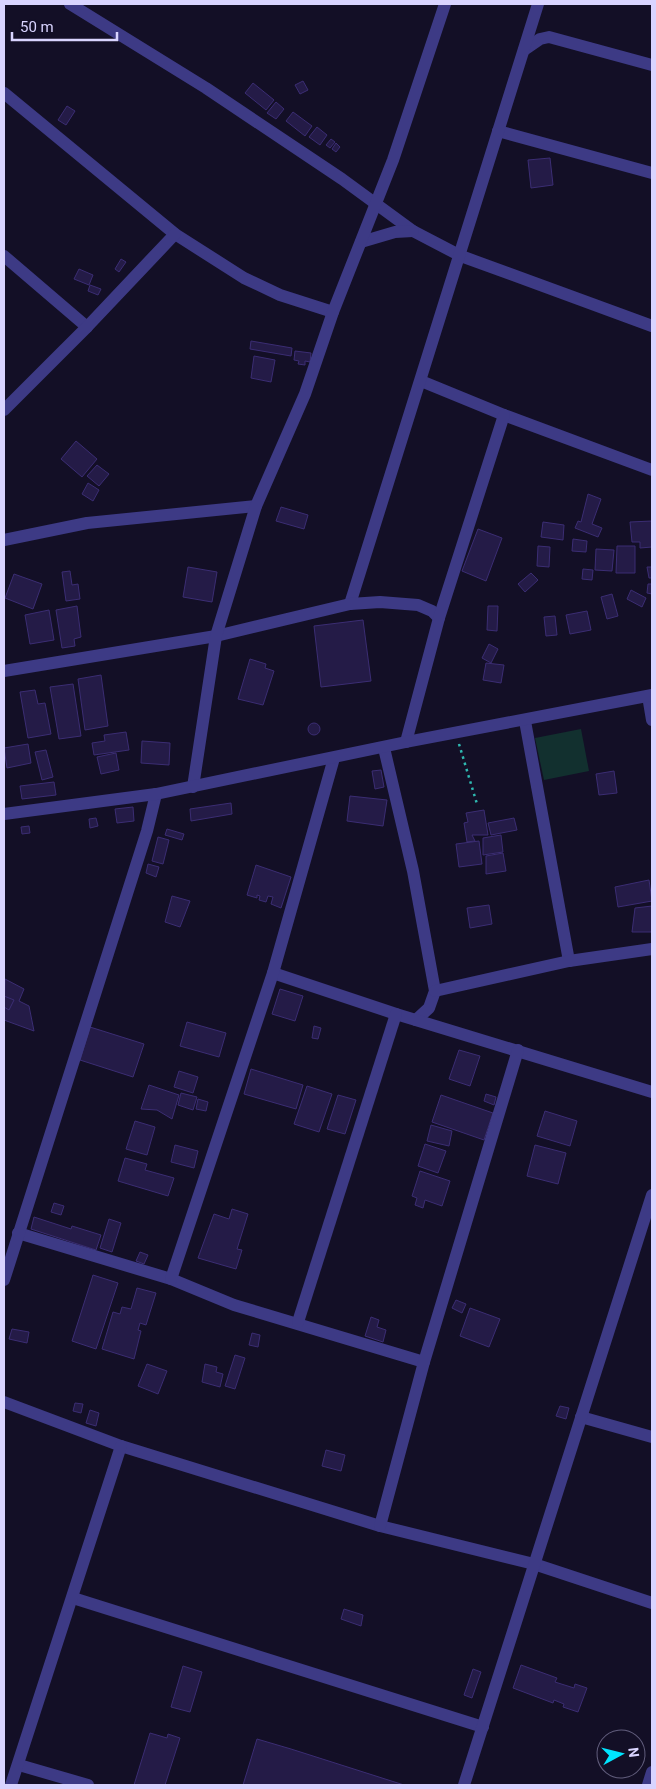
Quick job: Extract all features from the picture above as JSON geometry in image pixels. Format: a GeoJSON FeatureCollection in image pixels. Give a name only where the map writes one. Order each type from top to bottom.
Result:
{"type":"FeatureCollection","features":[{"type":"Feature","properties":{"kind":"street"},"geometry":{"type":"LineString","coordinates":[[70,4],[206,88],[413,231],[461,256],[652,326]]}},
{"type":"Feature","properties":{"kind":"street"},"geometry":{"type":"LineString","coordinates":[[193,786],[216,636],[256,506],[305,394],[333,312],[394,160],[445,4]]}},
{"type":"Feature","properties":{"kind":"street"},"geometry":{"type":"LineString","coordinates":[[350,604],[461,256],[538,4]]}},
{"type":"Feature","properties":{"kind":"street"},"geometry":{"type":"LineString","coordinates":[[524,50],[540,39],[549,37],[652,65]]}},
{"type":"Feature","properties":{"kind":"street"},"geometry":{"type":"LineString","coordinates":[[4,93],[176,234],[244,278],[280,295],[333,312]]}},
{"type":"Feature","properties":{"kind":"street"},"geometry":{"type":"LineString","coordinates":[[498,131],[652,173]]}},
{"type":"Feature","properties":{"kind":"street"},"geometry":{"type":"LineString","coordinates":[[361,242],[395,232],[413,231]]}},
{"type":"Feature","properties":{"kind":"street"},"geometry":{"type":"LineString","coordinates":[[4,409],[87,327],[176,234]]}},
{"type":"Feature","properties":{"kind":"street"},"geometry":{"type":"LineString","coordinates":[[4,256],[87,327]]}},
{"type":"Feature","properties":{"kind":"street"},"geometry":{"type":"LineString","coordinates":[[421,381],[504,416],[652,470]]}},
{"type":"Feature","properties":{"kind":"street"},"geometry":{"type":"LineString","coordinates":[[406,742],[439,618],[504,416]]}},
{"type":"Feature","properties":{"kind":"street"},"geometry":{"type":"LineString","coordinates":[[4,540],[87,523],[256,506]]}},
{"type":"Feature","properties":{"kind":"street"},"geometry":{"type":"LineString","coordinates":[[4,670],[216,636],[350,604],[380,602],[418,605],[432,611],[439,618]]}},
{"type":"Feature","properties":{"kind":"street"},"geometry":{"type":"LineString","coordinates":[[4,814],[156,794],[406,742],[650,695],[652,720]]}},
{"type":"Feature","properties":{"kind":"street"},"geometry":{"type":"LineString","coordinates":[[525,720],[569,961]]}},
{"type":"Feature","properties":{"kind":"street"},"geometry":{"type":"LineString","coordinates":[[384,748],[413,871],[435,991],[430,1008],[416,1020]]}},
{"type":"Feature","properties":{"kind":"street"},"geometry":{"type":"LineString","coordinates":[[171,1279],[273,973],[334,758]]}},
{"type":"Feature","properties":{"kind":"street"},"geometry":{"type":"LineString","coordinates":[[4,1280],[144,840],[156,794]]}},
{"type":"Feature","properties":{"kind":"street"},"geometry":{"type":"LineString","coordinates":[[435,991],[569,961],[652,950]]}},
{"type":"Feature","properties":{"kind":"street"},"geometry":{"type":"LineString","coordinates":[[273,973],[396,1014],[652,1092]]}},
{"type":"Feature","properties":{"kind":"street"},"geometry":{"type":"LineString","coordinates":[[298,1322],[396,1014]]}},
{"type":"Feature","properties":{"kind":"street"},"geometry":{"type":"LineString","coordinates":[[380,1526],[424,1362],[518,1050]]}},
{"type":"Feature","properties":{"kind":"street"},"geometry":{"type":"LineString","coordinates":[[464,1785],[652,1195]]}},
{"type":"Feature","properties":{"kind":"street"},"geometry":{"type":"LineString","coordinates":[[18,1234],[171,1279],[234,1305],[298,1322],[424,1362]]}},
{"type":"Feature","properties":{"kind":"street"},"geometry":{"type":"LineString","coordinates":[[4,1402],[121,1446],[380,1526],[534,1564],[652,1603]]}},
{"type":"Feature","properties":{"kind":"street"},"geometry":{"type":"LineString","coordinates":[[581,1417],[652,1437]]}},
{"type":"Feature","properties":{"kind":"street"},"geometry":{"type":"LineString","coordinates":[[12,1785],[121,1446]]}},
{"type":"Feature","properties":{"kind":"street"},"geometry":{"type":"LineString","coordinates":[[73,1598],[483,1726]]}},
{"type":"Feature","properties":{"kind":"street"},"geometry":{"type":"LineString","coordinates":[[19,1765],[88,1785]]}},
{"type":"Feature","properties":{"kind":"path"},"geometry":{"type":"LineString","coordinates":[[456,733],[477,804]]}},
{"type":"Feature","properties":{"kind":"green space"},"geometry":{"type":"Polygon","coordinates":[[[581,729],[589,771],[544,780],[535,738],[581,729]]]}},
{"type":"Feature","properties":{"kind":"building"},"geometry":{"type":"Polygon","coordinates":[[[303,81],[308,90],[300,94],[295,85],[303,81]]]}},
{"type":"Feature","properties":{"kind":"building"},"geometry":{"type":"Polygon","coordinates":[[[253,83],[274,100],[266,110],[245,93],[253,83]]]}},
{"type":"Feature","properties":{"kind":"building"},"geometry":{"type":"Polygon","coordinates":[[[276,102],[284,109],[276,119],[267,113],[276,102]]]}},
{"type":"Feature","properties":{"kind":"building"},"geometry":{"type":"Polygon","coordinates":[[[67,106],[75,111],[66,125],[58,120],[67,106]]]}},
{"type":"Feature","properties":{"kind":"building"},"geometry":{"type":"Polygon","coordinates":[[[293,112],[312,126],[305,136],[286,121],[293,112]]]}},
{"type":"Feature","properties":{"kind":"building"},"geometry":{"type":"Polygon","coordinates":[[[317,127],[327,135],[320,145],[309,137],[317,127]]]}},
{"type":"Feature","properties":{"kind":"building"},"geometry":{"type":"Polygon","coordinates":[[[331,139],[335,142],[330,148],[326,145],[331,139]]]}},
{"type":"Feature","properties":{"kind":"building"},"geometry":{"type":"Polygon","coordinates":[[[336,143],[340,147],[336,152],[332,149],[336,143]]]}},
{"type":"Feature","properties":{"kind":"building"},"geometry":{"type":"Polygon","coordinates":[[[550,158],[553,185],[531,188],[528,160],[550,158]]]}},
{"type":"Feature","properties":{"kind":"building"},"geometry":{"type":"Polygon","coordinates":[[[121,259],[126,262],[119,272],[115,269],[121,259]]]}},
{"type":"Feature","properties":{"kind":"building"},"geometry":{"type":"Polygon","coordinates":[[[79,269],[93,275],[89,285],[74,279],[79,269]]]}},
{"type":"Feature","properties":{"kind":"building"},"geometry":{"type":"Polygon","coordinates":[[[90,285],[101,289],[98,295],[88,291],[90,285]]]}},
{"type":"Feature","properties":{"kind":"building"},"geometry":{"type":"Polygon","coordinates":[[[251,341],[292,348],[291,356],[250,349],[251,341]]]}},
{"type":"Feature","properties":{"kind":"building"},"geometry":{"type":"Polygon","coordinates":[[[295,351],[311,353],[310,362],[305,361],[305,365],[298,364],[299,361],[294,360],[295,351]]]}},
{"type":"Feature","properties":{"kind":"building"},"geometry":{"type":"Polygon","coordinates":[[[254,356],[275,360],[271,382],[251,378],[254,356]]]}},
{"type":"Feature","properties":{"kind":"building"},"geometry":{"type":"Polygon","coordinates":[[[76,441],[97,459],[82,477],[61,459],[76,441]]]}},
{"type":"Feature","properties":{"kind":"building"},"geometry":{"type":"Polygon","coordinates":[[[97,465],[109,474],[99,486],[87,476],[97,465]]]}},
{"type":"Feature","properties":{"kind":"building"},"geometry":{"type":"Polygon","coordinates":[[[88,483],[99,490],[93,501],[82,494],[88,483]]]}},
{"type":"Feature","properties":{"kind":"building"},"geometry":{"type":"Polygon","coordinates":[[[588,494],[601,499],[592,524],[602,528],[598,537],[575,528],[578,521],[581,522],[588,494]]]}},
{"type":"Feature","properties":{"kind":"building"},"geometry":{"type":"Polygon","coordinates":[[[281,507],[308,515],[304,529],[276,521],[281,507]]]}},
{"type":"Feature","properties":{"kind":"building"},"geometry":{"type":"Polygon","coordinates":[[[652,521],[652,547],[640,548],[640,542],[632,542],[630,522],[652,521]]]}},
{"type":"Feature","properties":{"kind":"building"},"geometry":{"type":"Polygon","coordinates":[[[543,522],[564,525],[563,540],[541,537],[543,522]]]}},
{"type":"Feature","properties":{"kind":"building"},"geometry":{"type":"Polygon","coordinates":[[[478,529],[502,538],[486,581],[462,571],[478,529]]]}},
{"type":"Feature","properties":{"kind":"building"},"geometry":{"type":"Polygon","coordinates":[[[573,539],[587,541],[586,552],[572,551],[573,539]]]}},
{"type":"Feature","properties":{"kind":"building"},"geometry":{"type":"Polygon","coordinates":[[[538,546],[550,547],[549,567],[537,566],[538,546]]]}},
{"type":"Feature","properties":{"kind":"building"},"geometry":{"type":"Polygon","coordinates":[[[617,546],[635,546],[635,573],[616,573],[617,546]]]}},
{"type":"Feature","properties":{"kind":"building"},"geometry":{"type":"Polygon","coordinates":[[[596,549],[614,550],[612,571],[595,570],[596,549]]]}},
{"type":"Feature","properties":{"kind":"building"},"geometry":{"type":"Polygon","coordinates":[[[188,567],[217,572],[212,602],[183,597],[188,567]]]}},
{"type":"Feature","properties":{"kind":"building"},"geometry":{"type":"Polygon","coordinates":[[[647,567],[652,567],[652,578],[649,578],[647,567]]]}},
{"type":"Feature","properties":{"kind":"building"},"geometry":{"type":"Polygon","coordinates":[[[583,569],[593,570],[592,580],[582,579],[583,569]]]}},
{"type":"Feature","properties":{"kind":"building"},"geometry":{"type":"Polygon","coordinates":[[[70,571],[72,585],[78,584],[80,599],[66,601],[62,572],[70,571]]]}},
{"type":"Feature","properties":{"kind":"building"},"geometry":{"type":"Polygon","coordinates":[[[531,573],[538,580],[525,592],[518,584],[531,573]]]}},
{"type":"Feature","properties":{"kind":"building"},"geometry":{"type":"Polygon","coordinates":[[[14,574],[42,584],[33,609],[5,598],[14,574]]]}},
{"type":"Feature","properties":{"kind":"building"},"geometry":{"type":"Polygon","coordinates":[[[648,584],[652,584],[652,594],[647,593],[648,584]]]}},
{"type":"Feature","properties":{"kind":"building"},"geometry":{"type":"Polygon","coordinates":[[[631,590],[646,598],[642,607],[627,599],[631,590]]]}},
{"type":"Feature","properties":{"kind":"building"},"geometry":{"type":"Polygon","coordinates":[[[612,594],[618,616],[607,619],[601,597],[612,594]]]}},
{"type":"Feature","properties":{"kind":"building"},"geometry":{"type":"Polygon","coordinates":[[[77,606],[81,637],[74,639],[75,646],[62,648],[56,610],[77,606]]]}},
{"type":"Feature","properties":{"kind":"building"},"geometry":{"type":"Polygon","coordinates":[[[488,606],[498,606],[497,631],[487,630],[488,606]]]}},
{"type":"Feature","properties":{"kind":"building"},"geometry":{"type":"Polygon","coordinates":[[[49,610],[54,640],[30,644],[25,615],[49,610]]]}},
{"type":"Feature","properties":{"kind":"building"},"geometry":{"type":"Polygon","coordinates":[[[587,611],[591,630],[570,634],[566,615],[587,611]]]}},
{"type":"Feature","properties":{"kind":"building"},"geometry":{"type":"Polygon","coordinates":[[[555,616],[557,635],[546,636],[544,617],[555,616]]]}},
{"type":"Feature","properties":{"kind":"building"},"geometry":{"type":"Polygon","coordinates":[[[363,620],[371,681],[321,687],[314,626],[363,620]]]}},
{"type":"Feature","properties":{"kind":"building"},"geometry":{"type":"Polygon","coordinates":[[[489,644],[498,649],[491,663],[482,658],[489,644]]]}},
{"type":"Feature","properties":{"kind":"building"},"geometry":{"type":"Polygon","coordinates":[[[250,659],[266,664],[265,668],[274,671],[263,705],[238,699],[250,659]]]}},
{"type":"Feature","properties":{"kind":"building"},"geometry":{"type":"Polygon","coordinates":[[[486,663],[504,665],[501,683],[483,680],[486,663]]]}},
{"type":"Feature","properties":{"kind":"building"},"geometry":{"type":"Polygon","coordinates":[[[101,675],[108,726],[85,730],[78,679],[101,675]]]}},
{"type":"Feature","properties":{"kind":"building"},"geometry":{"type":"Polygon","coordinates":[[[73,684],[81,736],[59,739],[50,687],[73,684]]]}},
{"type":"Feature","properties":{"kind":"building"},"geometry":{"type":"Polygon","coordinates":[[[35,690],[38,704],[45,703],[51,734],[28,738],[20,692],[35,690]]]}},
{"type":"Feature","properties":{"kind":"building"},"geometry":{"type":"Polygon","coordinates":[[[312,723],[316,723],[320,729],[316,735],[312,735],[308,731],[308,727],[312,723]]]}},
{"type":"Feature","properties":{"kind":"building"},"geometry":{"type":"Polygon","coordinates":[[[126,732],[129,750],[94,755],[92,743],[105,741],[104,735],[126,732]]]}},
{"type":"Feature","properties":{"kind":"building"},"geometry":{"type":"Polygon","coordinates":[[[142,741],[170,743],[169,765],[141,763],[142,741]]]}},
{"type":"Feature","properties":{"kind":"building"},"geometry":{"type":"Polygon","coordinates":[[[28,744],[31,763],[7,768],[4,748],[28,744]]]}},
{"type":"Feature","properties":{"kind":"building"},"geometry":{"type":"Polygon","coordinates":[[[46,750],[53,777],[42,780],[35,752],[46,750]]]}},
{"type":"Feature","properties":{"kind":"building"},"geometry":{"type":"Polygon","coordinates":[[[116,753],[119,770],[101,774],[97,757],[116,753]]]}},
{"type":"Feature","properties":{"kind":"building"},"geometry":{"type":"Polygon","coordinates":[[[381,770],[384,787],[375,789],[372,771],[381,770]]]}},
{"type":"Feature","properties":{"kind":"building"},"geometry":{"type":"Polygon","coordinates":[[[614,771],[617,793],[599,795],[596,774],[614,771]]]}},
{"type":"Feature","properties":{"kind":"building"},"geometry":{"type":"Polygon","coordinates":[[[54,782],[56,795],[22,799],[20,786],[54,782]]]}},
{"type":"Feature","properties":{"kind":"building"},"geometry":{"type":"Polygon","coordinates":[[[350,796],[387,800],[383,826],[347,821],[350,796]]]}},
{"type":"Feature","properties":{"kind":"building"},"geometry":{"type":"Polygon","coordinates":[[[231,803],[232,814],[191,821],[190,809],[231,803]]]}},
{"type":"Feature","properties":{"kind":"building"},"geometry":{"type":"Polygon","coordinates":[[[133,807],[134,821],[117,823],[115,809],[133,807]]]}},
{"type":"Feature","properties":{"kind":"building"},"geometry":{"type":"Polygon","coordinates":[[[484,810],[488,835],[472,835],[475,841],[467,842],[464,823],[468,822],[466,813],[484,810]]]}},
{"type":"Feature","properties":{"kind":"building"},"geometry":{"type":"Polygon","coordinates":[[[96,818],[98,826],[90,828],[89,819],[96,818]]]}},
{"type":"Feature","properties":{"kind":"building"},"geometry":{"type":"Polygon","coordinates":[[[514,818],[517,830],[491,835],[488,823],[514,818]]]}},
{"type":"Feature","properties":{"kind":"building"},"geometry":{"type":"Polygon","coordinates":[[[29,826],[30,833],[22,834],[21,827],[29,826]]]}},
{"type":"Feature","properties":{"kind":"building"},"geometry":{"type":"Polygon","coordinates":[[[167,829],[184,834],[182,840],[165,835],[167,829]]]}},
{"type":"Feature","properties":{"kind":"building"},"geometry":{"type":"Polygon","coordinates":[[[501,835],[503,852],[483,855],[483,838],[501,835]]]}},
{"type":"Feature","properties":{"kind":"building"},"geometry":{"type":"Polygon","coordinates":[[[158,837],[169,840],[163,864],[152,861],[158,837]]]}},
{"type":"Feature","properties":{"kind":"building"},"geometry":{"type":"Polygon","coordinates":[[[479,841],[482,864],[459,867],[456,844],[479,841]]]}},
{"type":"Feature","properties":{"kind":"building"},"geometry":{"type":"Polygon","coordinates":[[[503,853],[506,871],[486,874],[486,856],[503,853]]]}},
{"type":"Feature","properties":{"kind":"building"},"geometry":{"type":"Polygon","coordinates":[[[148,864],[159,867],[156,877],[146,873],[148,864]]]}},
{"type":"Feature","properties":{"kind":"building"},"geometry":{"type":"Polygon","coordinates":[[[256,865],[291,877],[281,908],[271,904],[273,897],[268,896],[266,902],[259,900],[260,896],[257,895],[257,898],[247,895],[256,865]]]}},
{"type":"Feature","properties":{"kind":"building"},"geometry":{"type":"Polygon","coordinates":[[[649,880],[652,901],[618,907],[615,887],[649,880]]]}},
{"type":"Feature","properties":{"kind":"building"},"geometry":{"type":"Polygon","coordinates":[[[172,896],[190,901],[180,927],[165,922],[172,896]]]}},
{"type":"Feature","properties":{"kind":"building"},"geometry":{"type":"Polygon","coordinates":[[[489,905],[492,924],[470,928],[467,908],[489,905]]]}},
{"type":"Feature","properties":{"kind":"building"},"geometry":{"type":"Polygon","coordinates":[[[652,906],[652,932],[632,932],[635,908],[652,906]]]}},
{"type":"Feature","properties":{"kind":"building"},"geometry":{"type":"Polygon","coordinates":[[[5,979],[24,989],[19,1001],[29,1006],[34,1031],[4,1020],[5,979]]]}},
{"type":"Feature","properties":{"kind":"building"},"geometry":{"type":"Polygon","coordinates":[[[280,989],[303,996],[295,1021],[272,1014],[280,989]]]}},
{"type":"Feature","properties":{"kind":"building"},"geometry":{"type":"Polygon","coordinates":[[[4,996],[14,1000],[9,1010],[4,1007],[4,996]]]}},
{"type":"Feature","properties":{"kind":"building"},"geometry":{"type":"Polygon","coordinates":[[[187,1022],[226,1033],[219,1057],[180,1046],[187,1022]]]}},
{"type":"Feature","properties":{"kind":"building"},"geometry":{"type":"Polygon","coordinates":[[[314,1026],[321,1028],[318,1039],[312,1038],[314,1026]]]}},
{"type":"Feature","properties":{"kind":"building"},"geometry":{"type":"Polygon","coordinates":[[[90,1027],[144,1044],[133,1077],[80,1060],[90,1027]]]}},
{"type":"Feature","properties":{"kind":"building"},"geometry":{"type":"Polygon","coordinates":[[[459,1050],[480,1056],[470,1086],[449,1079],[459,1050]]]}},
{"type":"Feature","properties":{"kind":"building"},"geometry":{"type":"Polygon","coordinates":[[[251,1069],[303,1085],[296,1109],[244,1094],[251,1069]]]}},
{"type":"Feature","properties":{"kind":"building"},"geometry":{"type":"Polygon","coordinates":[[[179,1071],[198,1077],[193,1093],[174,1087],[179,1071]]]}},
{"type":"Feature","properties":{"kind":"building"},"geometry":{"type":"Polygon","coordinates":[[[149,1085],[179,1095],[172,1119],[157,1110],[141,1109],[149,1085]]]}},
{"type":"Feature","properties":{"kind":"building"},"geometry":{"type":"Polygon","coordinates":[[[307,1086],[332,1094],[319,1132],[294,1124],[307,1086]]]}},
{"type":"Feature","properties":{"kind":"building"},"geometry":{"type":"Polygon","coordinates":[[[181,1093],[197,1097],[193,1110],[178,1105],[181,1093]]]}},
{"type":"Feature","properties":{"kind":"building"},"geometry":{"type":"Polygon","coordinates":[[[486,1094],[496,1097],[494,1105],[484,1101],[486,1094]]]}},
{"type":"Feature","properties":{"kind":"building"},"geometry":{"type":"Polygon","coordinates":[[[338,1095],[356,1100],[345,1134],[327,1129],[338,1095]]]}},
{"type":"Feature","properties":{"kind":"building"},"geometry":{"type":"Polygon","coordinates":[[[441,1095],[493,1113],[484,1140],[432,1122],[441,1095]]]}},
{"type":"Feature","properties":{"kind":"building"},"geometry":{"type":"Polygon","coordinates":[[[198,1099],[208,1102],[206,1111],[196,1109],[198,1099]]]}},
{"type":"Feature","properties":{"kind":"building"},"geometry":{"type":"Polygon","coordinates":[[[545,1111],[577,1121],[570,1146],[537,1136],[545,1111]]]}},
{"type":"Feature","properties":{"kind":"building"},"geometry":{"type":"Polygon","coordinates":[[[135,1121],[155,1127],[147,1155],[126,1149],[135,1121]]]}},
{"type":"Feature","properties":{"kind":"building"},"geometry":{"type":"Polygon","coordinates":[[[431,1125],[452,1131],[449,1146],[427,1141],[431,1125]]]}},
{"type":"Feature","properties":{"kind":"building"},"geometry":{"type":"Polygon","coordinates":[[[425,1144],[446,1151],[438,1173],[418,1166],[425,1144]]]}},
{"type":"Feature","properties":{"kind":"building"},"geometry":{"type":"Polygon","coordinates":[[[175,1145],[198,1151],[194,1168],[171,1162],[175,1145]]]}},
{"type":"Feature","properties":{"kind":"building"},"geometry":{"type":"Polygon","coordinates":[[[535,1145],[566,1153],[558,1184],[527,1176],[535,1145]]]}},
{"type":"Feature","properties":{"kind":"building"},"geometry":{"type":"Polygon","coordinates":[[[125,1158],[147,1164],[145,1170],[174,1178],[168,1196],[118,1181],[125,1158]]]}},
{"type":"Feature","properties":{"kind":"building"},"geometry":{"type":"Polygon","coordinates":[[[420,1171],[450,1181],[442,1206],[425,1200],[423,1208],[415,1205],[417,1198],[412,1196],[420,1171]]]}},
{"type":"Feature","properties":{"kind":"building"},"geometry":{"type":"Polygon","coordinates":[[[54,1203],[64,1206],[61,1215],[51,1212],[54,1203]]]}},
{"type":"Feature","properties":{"kind":"building"},"geometry":{"type":"Polygon","coordinates":[[[232,1209],[248,1214],[237,1249],[242,1250],[236,1269],[198,1258],[214,1214],[229,1219],[232,1209]]]}},
{"type":"Feature","properties":{"kind":"building"},"geometry":{"type":"Polygon","coordinates":[[[34,1217],[71,1229],[72,1226],[101,1235],[96,1250],[31,1229],[34,1217]]]}},
{"type":"Feature","properties":{"kind":"building"},"geometry":{"type":"Polygon","coordinates":[[[109,1219],[121,1223],[112,1252],[100,1248],[109,1219]]]}},
{"type":"Feature","properties":{"kind":"building"},"geometry":{"type":"Polygon","coordinates":[[[140,1252],[148,1255],[144,1264],[136,1261],[140,1252]]]}},
{"type":"Feature","properties":{"kind":"building"},"geometry":{"type":"Polygon","coordinates":[[[93,1275],[118,1283],[96,1349],[72,1341],[93,1275]]]}},
{"type":"Feature","properties":{"kind":"building"},"geometry":{"type":"Polygon","coordinates":[[[137,1288],[156,1293],[146,1325],[140,1323],[138,1330],[141,1331],[134,1359],[102,1349],[113,1312],[120,1314],[122,1307],[131,1309],[137,1288]]]}},
{"type":"Feature","properties":{"kind":"building"},"geometry":{"type":"Polygon","coordinates":[[[456,1300],[466,1304],[462,1313],[452,1308],[456,1300]]]}},
{"type":"Feature","properties":{"kind":"building"},"geometry":{"type":"Polygon","coordinates":[[[470,1308],[500,1319],[489,1347],[460,1336],[470,1308]]]}},
{"type":"Feature","properties":{"kind":"building"},"geometry":{"type":"Polygon","coordinates":[[[371,1317],[379,1320],[377,1327],[386,1330],[383,1342],[365,1336],[371,1317]]]}},
{"type":"Feature","properties":{"kind":"building"},"geometry":{"type":"Polygon","coordinates":[[[12,1329],[29,1332],[27,1343],[9,1339],[12,1329]]]}},
{"type":"Feature","properties":{"kind":"building"},"geometry":{"type":"Polygon","coordinates":[[[252,1333],[260,1335],[258,1347],[249,1345],[252,1333]]]}},
{"type":"Feature","properties":{"kind":"building"},"geometry":{"type":"Polygon","coordinates":[[[235,1355],[245,1358],[235,1389],[225,1386],[235,1355]]]}},
{"type":"Feature","properties":{"kind":"building"},"geometry":{"type":"Polygon","coordinates":[[[147,1364],[167,1371],[158,1394],[138,1386],[147,1364]]]}},
{"type":"Feature","properties":{"kind":"building"},"geometry":{"type":"Polygon","coordinates":[[[205,1364],[217,1367],[216,1372],[223,1374],[220,1387],[202,1382],[205,1364]]]}},
{"type":"Feature","properties":{"kind":"building"},"geometry":{"type":"Polygon","coordinates":[[[75,1403],[83,1404],[81,1413],[73,1411],[75,1403]]]}},
{"type":"Feature","properties":{"kind":"building"},"geometry":{"type":"Polygon","coordinates":[[[560,1406],[569,1408],[566,1419],[556,1416],[560,1406]]]}},
{"type":"Feature","properties":{"kind":"building"},"geometry":{"type":"Polygon","coordinates":[[[90,1410],[99,1413],[96,1426],[86,1423],[90,1410]]]}},
{"type":"Feature","properties":{"kind":"building"},"geometry":{"type":"Polygon","coordinates":[[[326,1450],[345,1455],[341,1471],[322,1466],[326,1450]]]}},
{"type":"Feature","properties":{"kind":"building"},"geometry":{"type":"Polygon","coordinates":[[[344,1609],[363,1615],[361,1626],[341,1619],[344,1609]]]}},
{"type":"Feature","properties":{"kind":"building"},"geometry":{"type":"Polygon","coordinates":[[[521,1665],[557,1678],[555,1682],[574,1688],[575,1684],[587,1688],[578,1712],[563,1707],[564,1704],[554,1700],[553,1703],[513,1688],[521,1665]]]}},
{"type":"Feature","properties":{"kind":"building"},"geometry":{"type":"Polygon","coordinates":[[[183,1666],[202,1672],[190,1712],[171,1707],[183,1666]]]}},
{"type":"Feature","properties":{"kind":"building"},"geometry":{"type":"Polygon","coordinates":[[[473,1669],[481,1672],[472,1698],[464,1695],[473,1669]]]}},
{"type":"Feature","properties":{"kind":"building"},"geometry":{"type":"Polygon","coordinates":[[[150,1733],[167,1738],[168,1734],[180,1738],[165,1785],[134,1785],[150,1733]]]}},
{"type":"Feature","properties":{"kind":"building"},"geometry":{"type":"Polygon","coordinates":[[[257,1739],[291,1749],[404,1785],[243,1785],[257,1739]]]}}]}
